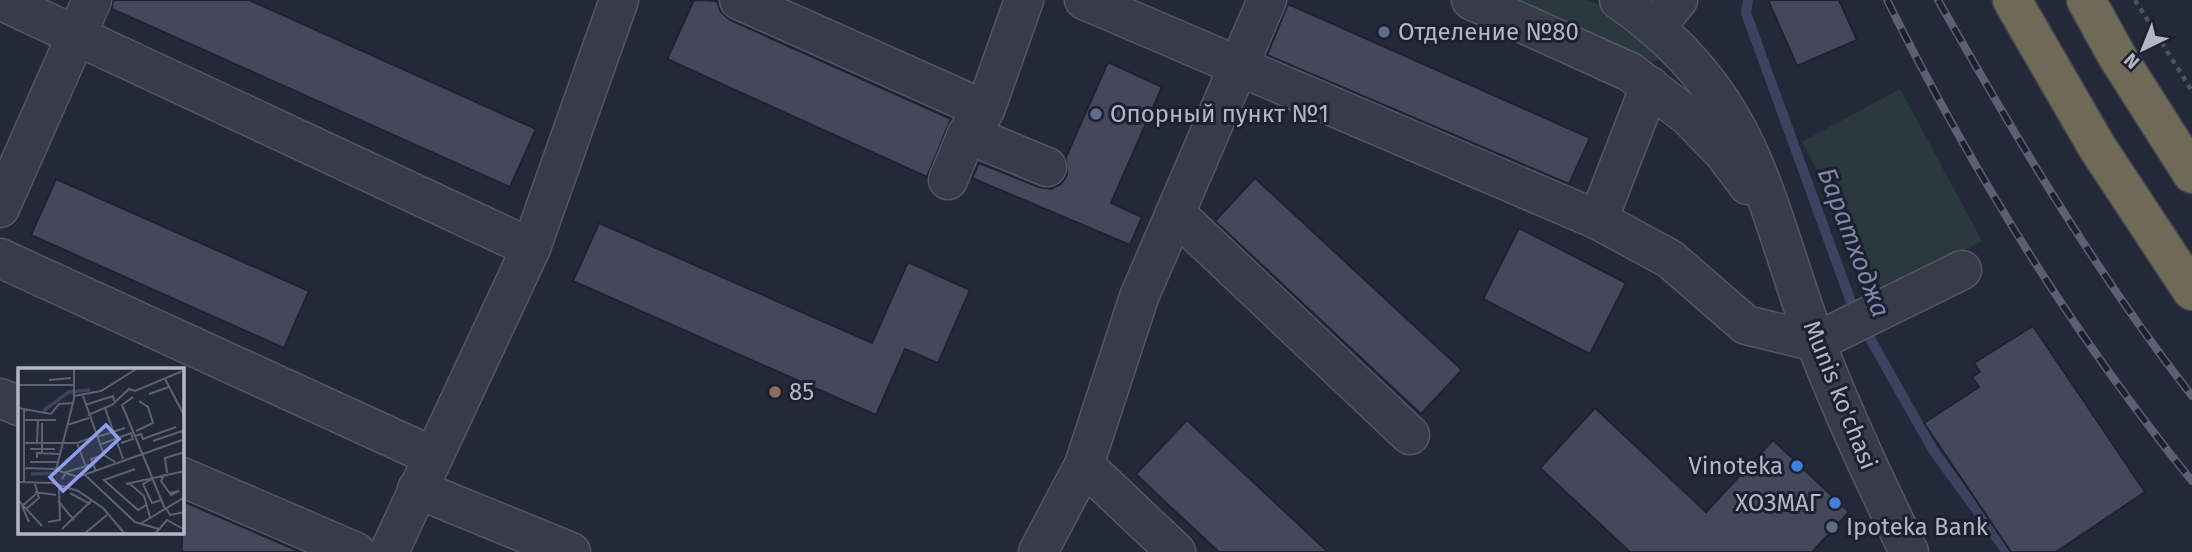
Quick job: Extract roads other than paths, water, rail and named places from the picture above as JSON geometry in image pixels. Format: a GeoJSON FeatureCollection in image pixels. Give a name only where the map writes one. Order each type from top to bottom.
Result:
{"type":"FeatureCollection","features":[{"type":"Feature","properties":{"kind":"highway"},"geometry":{"type":"LineString","coordinates":[[2012,0],[2082,124],[2192,291]]}},
{"type":"Feature","properties":{"kind":"highway"},"geometry":{"type":"LineString","coordinates":[[2086,0],[2190,166]]}},
{"type":"Feature","properties":{"kind":"street"},"geometry":{"type":"LineString","coordinates":[[0,0],[530,248]]}},
{"type":"Feature","properties":{"kind":"street"},"geometry":{"type":"LineString","coordinates":[[0,208],[92,0]]}},
{"type":"Feature","properties":{"kind":"street"},"geometry":{"type":"LineString","coordinates":[[389,552],[530,248],[619,0]]}},
{"type":"Feature","properties":{"kind":"street"},"geometry":{"type":"LineString","coordinates":[[739,0],[976,122],[1047,167]]}},
{"type":"Feature","properties":{"kind":"street"},"geometry":{"type":"LineString","coordinates":[[948,180],[976,122],[1024,0]]}},
{"type":"Feature","properties":{"kind":"street"},"geometry":{"type":"LineString","coordinates":[[1084,0],[1598,220],[1670,259],[1746,325],[1816,342],[1962,270]]}},
{"type":"Feature","properties":{"kind":"street"},"geometry":{"type":"LineString","coordinates":[[1038,552],[1084,465],[1139,297],[1267,0]]}},
{"type":"Feature","properties":{"kind":"street","name":"Munis ko'chasi"},"geometry":{"type":"LineString","coordinates":[[1471,0],[1630,72],[1650,86],[1688,116],[1723,152],[1780,233]]}},
{"type":"Feature","properties":{"kind":"street","name":"Munis ko'chasi"},"geometry":{"type":"LineString","coordinates":[[1619,0],[1667,13],[1752,155],[1816,342],[1864,458],[1909,552]]}},
{"type":"Feature","properties":{"kind":"street"},"geometry":{"type":"LineString","coordinates":[[1598,220],[1650,86]]}},
{"type":"Feature","properties":{"kind":"street"},"geometry":{"type":"LineString","coordinates":[[1175,213],[1410,435]]}},
{"type":"Feature","properties":{"kind":"street"},"geometry":{"type":"LineString","coordinates":[[0,258],[425,473],[570,552]]}},
{"type":"Feature","properties":{"kind":"street"},"geometry":{"type":"LineString","coordinates":[[0,398],[18,406]]}},
{"type":"Feature","properties":{"kind":"street"},"geometry":{"type":"LineString","coordinates":[[1084,465],[1176,552]]}},
{"type":"Feature","properties":{"kind":"street"},"geometry":{"type":"LineString","coordinates":[[184,478],[355,552]]}},
{"type":"Feature","properties":{"kind":"waterway","name":"Баратходжа"},"geometry":{"type":"LineString","coordinates":[[1748,0],[1746,13],[1855,313]]}},
{"type":"Feature","properties":{"kind":"waterway","name":"Баратходжа"},"geometry":{"type":"LineString","coordinates":[[1863,326],[1933,450],[2007,552]]}},
{"type":"Feature","properties":{"kind":"railway"},"geometry":{"type":"LineString","coordinates":[[1887,0],[1954,126],[2026,249],[2106,367],[2192,481]]}},
{"type":"Feature","properties":{"kind":"railway"},"geometry":{"type":"LineString","coordinates":[[1938,0],[2090,253],[2192,396]]}},
{"type":"Feature","properties":{"kind":"place","name":"Отделение №80"},"geometry":{"type":"Point","coordinates":[1384,32]}},
{"type":"Feature","properties":{"kind":"place","name":"Опорный пункт №1"},"geometry":{"type":"Point","coordinates":[1096,114]}},
{"type":"Feature","properties":{"kind":"place","name":"85"},"geometry":{"type":"Point","coordinates":[775,392]}},
{"type":"Feature","properties":{"kind":"place","name":"Vinoteka"},"geometry":{"type":"Point","coordinates":[1797,466]}},
{"type":"Feature","properties":{"kind":"place","name":"ХОЗМАГ"},"geometry":{"type":"Point","coordinates":[1835,503]}},
{"type":"Feature","properties":{"kind":"place","name":"Ipoteka Bank"},"geometry":{"type":"Point","coordinates":[1832,527]}}]}
